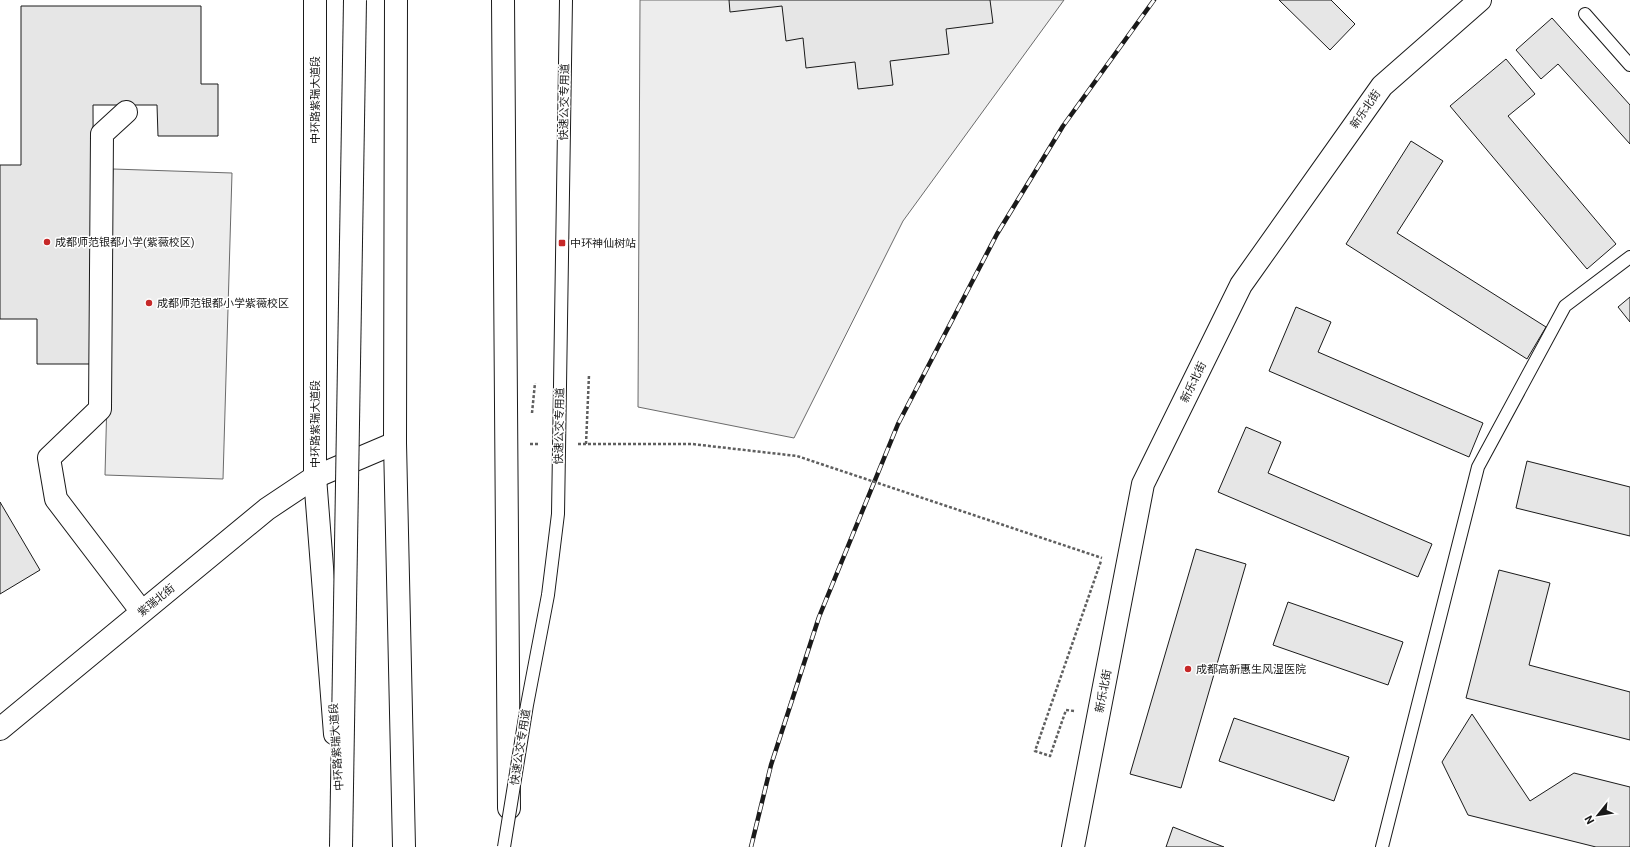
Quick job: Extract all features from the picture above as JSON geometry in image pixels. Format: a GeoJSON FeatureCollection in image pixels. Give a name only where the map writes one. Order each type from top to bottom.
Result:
{"type":"FeatureCollection","features":[{"type":"Feature","properties":{"kind":"main road","name":"中环路紫瑞大道段"},"geometry":{"type":"LineString","coordinates":[[315,0],[315,477],[342,847]]}},
{"type":"Feature","properties":{"kind":"main road"},"geometry":{"type":"LineString","coordinates":[[342,847],[355,0]]}},
{"type":"Feature","properties":{"kind":"main road"},"geometry":{"type":"LineString","coordinates":[[396,0],[395,443],[404,847]]}},
{"type":"Feature","properties":{"kind":"main road"},"geometry":{"type":"LineString","coordinates":[[503,0],[510,847]]}},
{"type":"Feature","properties":{"kind":"main road","name":"新乐北街"},"geometry":{"type":"LineString","coordinates":[[1073,847],[1143,484],[1242,285],[1382,86],[1480,0]]}},
{"type":"Feature","properties":{"kind":"main road"},"geometry":{"type":"LineString","coordinates":[[126,112],[102,134],[100,409],[49,458],[56,499],[142,612]]}},
{"type":"Feature","properties":{"kind":"main road","name":"紫瑞北街"},"geometry":{"type":"LineString","coordinates":[[0,728],[267,509],[315,477],[395,443]]}},
{"type":"Feature","properties":{"kind":"lane","name":"快速公交专用道"},"geometry":{"type":"LineString","coordinates":[[504,847],[527,705],[548,595],[558,514],[566,0]]}},
{"type":"Feature","properties":{"kind":"lane"},"geometry":{"type":"LineString","coordinates":[[1585,14],[1630,65]]}},
{"type":"Feature","properties":{"kind":"lane"},"geometry":{"type":"LineString","coordinates":[[1382,847],[1478,467],[1565,306],[1630,257]]}},
{"type":"Feature","properties":{"kind":"path"},"geometry":{"type":"LineString","coordinates":[[586,444],[589,375]]}},
{"type":"Feature","properties":{"kind":"path"},"geometry":{"type":"LineString","coordinates":[[530,444],[546,444]]}},
{"type":"Feature","properties":{"kind":"path"},"geometry":{"type":"LineString","coordinates":[[570,444],[692,444],[796,456],[1102,558]]}},
{"type":"Feature","properties":{"kind":"path"},"geometry":{"type":"LineString","coordinates":[[1066,710],[1050,756],[1036,751],[1105,550]]}},
{"type":"Feature","properties":{"kind":"shaded area"},"geometry":{"type":"Polygon","coordinates":[[[640,0],[1064,0],[903,221],[794,438],[638,407],[640,0]]]}},
{"type":"Feature","properties":{"kind":"shaded area"},"geometry":{"type":"Polygon","coordinates":[[[113,169],[232,173],[223,479],[105,475],[113,169]]]}},
{"type":"Feature","properties":{"kind":"building"},"geometry":{"type":"Polygon","coordinates":[[[729,0],[990,0],[993,23],[946,29],[949,54],[890,61],[893,85],[858,89],[855,62],[806,68],[803,38],[786,41],[782,6],[730,12],[729,0]]]}},
{"type":"Feature","properties":{"kind":"building"},"geometry":{"type":"Polygon","coordinates":[[[1279,0],[1331,0],[1355,24],[1330,50],[1279,0]]]}},
{"type":"Feature","properties":{"kind":"building","name":"成都师范银都小学(紫薇校区)"},"geometry":{"type":"Polygon","coordinates":[[[21,6],[201,6],[201,84],[218,84],[218,136],[158,136],[157,105],[93,105],[94,364],[37,364],[37,319],[0,319],[0,165],[21,165],[21,6]]]}},
{"type":"Feature","properties":{"kind":"building"},"geometry":{"type":"Polygon","coordinates":[[[1552,18],[1630,105],[1630,144],[1558,64],[1541,79],[1516,50],[1552,18]]]}},
{"type":"Feature","properties":{"kind":"building"},"geometry":{"type":"Polygon","coordinates":[[[1506,59],[1535,94],[1508,116],[1616,244],[1587,269],[1450,106],[1506,59]]]}},
{"type":"Feature","properties":{"kind":"building"},"geometry":{"type":"Polygon","coordinates":[[[1411,141],[1443,161],[1397,233],[1546,327],[1527,359],[1346,244],[1411,141]]]}},
{"type":"Feature","properties":{"kind":"building"},"geometry":{"type":"Polygon","coordinates":[[[1630,297],[1630,322],[1618,307],[1630,297]]]}},
{"type":"Feature","properties":{"kind":"building"},"geometry":{"type":"Polygon","coordinates":[[[1296,307],[1331,322],[1318,352],[1483,423],[1469,457],[1269,371],[1296,307]]]}},
{"type":"Feature","properties":{"kind":"building"},"geometry":{"type":"Polygon","coordinates":[[[1246,427],[1281,442],[1268,473],[1432,544],[1418,577],[1218,492],[1246,427]]]}},
{"type":"Feature","properties":{"kind":"building"},"geometry":{"type":"Polygon","coordinates":[[[1527,461],[1630,487],[1630,536],[1516,508],[1527,461]]]}},
{"type":"Feature","properties":{"kind":"building"},"geometry":{"type":"Polygon","coordinates":[[[0,502],[40,570],[0,594],[0,502]]]}},
{"type":"Feature","properties":{"kind":"building","name":"成都高新惠生风湿医院"},"geometry":{"type":"Polygon","coordinates":[[[1196,549],[1246,564],[1181,788],[1130,774],[1196,549]]]}},
{"type":"Feature","properties":{"kind":"building"},"geometry":{"type":"Polygon","coordinates":[[[1499,570],[1550,583],[1529,665],[1630,692],[1630,740],[1466,698],[1499,570]]]}},
{"type":"Feature","properties":{"kind":"building"},"geometry":{"type":"Polygon","coordinates":[[[1288,602],[1403,642],[1388,685],[1273,645],[1288,602]]]}},
{"type":"Feature","properties":{"kind":"building"},"geometry":{"type":"Polygon","coordinates":[[[1472,714],[1530,801],[1574,773],[1630,787],[1630,847],[1596,847],[1468,815],[1442,762],[1472,714]]]}},
{"type":"Feature","properties":{"kind":"building"},"geometry":{"type":"Polygon","coordinates":[[[1234,718],[1349,757],[1334,801],[1219,761],[1234,718]]]}},
{"type":"Feature","properties":{"kind":"building"},"geometry":{"type":"Polygon","coordinates":[[[1173,827],[1224,847],[1166,847],[1173,827]]]}},
{"type":"Feature","properties":{"kind":"railway"},"geometry":{"type":"LineString","coordinates":[[751,847],[771,765],[819,617],[898,424],[997,234],[1063,126],[1154,0]]}},
{"type":"Feature","properties":{"kind":"place","name":"成都师范银都小学(紫薇校区)"},"geometry":{"type":"Point","coordinates":[47,242]}},
{"type":"Feature","properties":{"kind":"place","name":"中环神仙树站"},"geometry":{"type":"Point","coordinates":[562,243]}},
{"type":"Feature","properties":{"kind":"place","name":"成都师范银都小学紫薇校区"},"geometry":{"type":"Point","coordinates":[149,303]}},
{"type":"Feature","properties":{"kind":"place","name":"成都高新惠生风湿医院"},"geometry":{"type":"Point","coordinates":[1188,669]}}]}
